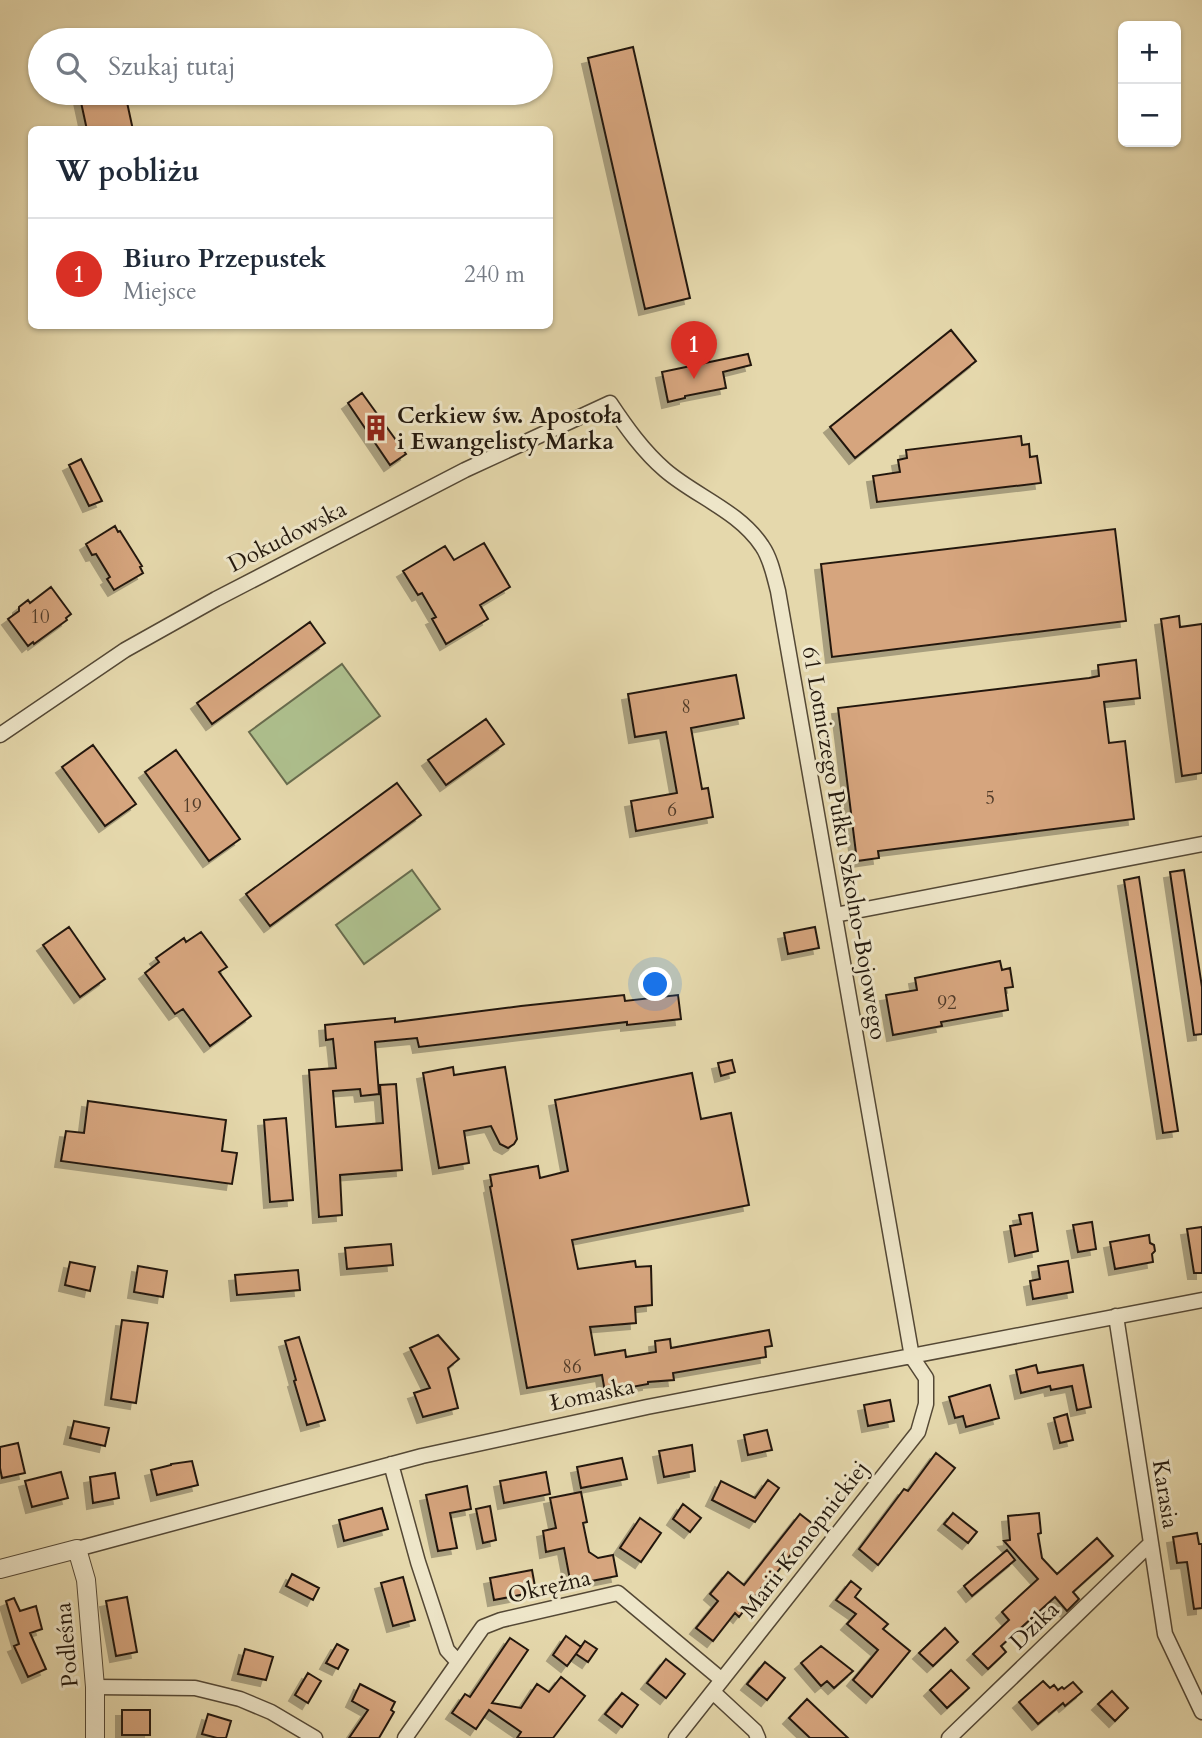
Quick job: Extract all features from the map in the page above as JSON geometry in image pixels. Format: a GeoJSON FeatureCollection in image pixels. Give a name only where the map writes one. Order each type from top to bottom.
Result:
{"type":"FeatureCollection","features":[{"type":"Feature","properties":{"kind":"street","name":"Dokudowska"},"geometry":{"type":"LineString","coordinates":[[0,736],[125,650],[216,599],[465,470],[610,403]]}},
{"type":"Feature","properties":{"kind":"street","name":"61 Lotniczego Pułku Szkolno-Bojowego"},"geometry":{"type":"LineString","coordinates":[[610,403],[645,450],[666,470],[750,531],[763,547],[772,567],[912,1357]]}},
{"type":"Feature","properties":{"kind":"street"},"geometry":{"type":"LineString","coordinates":[[835,915],[1202,844]]}},
{"type":"Feature","properties":{"kind":"street","name":"Łomaska"},"geometry":{"type":"LineString","coordinates":[[0,1569],[422,1456],[647,1407],[1202,1300]]}},
{"type":"Feature","properties":{"kind":"street","name":"Karasia"},"geometry":{"type":"LineString","coordinates":[[1116,1316],[1165,1634],[1202,1712]]}},
{"type":"Feature","properties":{"kind":"street","name":"Marii Konopnickiej"},"geometry":{"type":"LineString","coordinates":[[676,1738],[918,1432],[926,1404],[926,1378],[912,1357]]}},
{"type":"Feature","properties":{"kind":"street"},"geometry":{"type":"LineString","coordinates":[[391,1464],[418,1563],[447,1650],[458,1662]]}},
{"type":"Feature","properties":{"kind":"street","name":"Dzika"},"geometry":{"type":"LineString","coordinates":[[948,1738],[1150,1544]]}},
{"type":"Feature","properties":{"kind":"street","name":"Podleśna"},"geometry":{"type":"LineString","coordinates":[[77,1549],[86,1580],[95,1687],[94,1738]]}},
{"type":"Feature","properties":{"kind":"street","name":"Okrężna"},"geometry":{"type":"LineString","coordinates":[[405,1738],[483,1627],[501,1620],[618,1593],[718,1686]]}},
{"type":"Feature","properties":{"kind":"street"},"geometry":{"type":"LineString","coordinates":[[718,1686],[758,1738]]}},
{"type":"Feature","properties":{"kind":"street"},"geometry":{"type":"LineString","coordinates":[[95,1687],[195,1688],[240,1699],[271,1712],[315,1738]]}},
{"type":"Feature","properties":{"kind":"green space"},"geometry":{"type":"Polygon","coordinates":[[[342,664],[380,716],[287,784],[249,732],[342,664]]]}},
{"type":"Feature","properties":{"kind":"green space"},"geometry":{"type":"Polygon","coordinates":[[[412,870],[440,909],[364,964],[336,925],[412,870]]]}},
{"type":"Feature","properties":{"kind":"building"},"geometry":{"type":"Polygon","coordinates":[[[633,47],[690,298],[645,309],[588,58],[633,47]]]}},
{"type":"Feature","properties":{"kind":"building"},"geometry":{"type":"Polygon","coordinates":[[[82,105],[128,105],[132,126],[86,126],[82,105]]]}},
{"type":"Feature","properties":{"kind":"building"},"geometry":{"type":"Polygon","coordinates":[[[951,330],[976,361],[855,458],[830,427],[951,330]]]}},
{"type":"Feature","properties":{"kind":"building"},"geometry":{"type":"Polygon","coordinates":[[[748,354],[751,365],[723,372],[726,388],[668,402],[662,372],[748,354]]]}},
{"type":"Feature","properties":{"kind":"building","name":"Cerkiew św. Apostoła i Ewangelisty Marka"},"geometry":{"type":"Polygon","coordinates":[[[362,393],[406,454],[390,465],[348,403],[362,393]]]}},
{"type":"Feature","properties":{"kind":"building"},"geometry":{"type":"Polygon","coordinates":[[[1021,436],[1022,445],[1029,444],[1030,457],[1037,456],[1041,483],[877,502],[873,476],[900,472],[898,460],[907,458],[906,450],[1021,436]]]}},
{"type":"Feature","properties":{"kind":"building"},"geometry":{"type":"Polygon","coordinates":[[[81,459],[102,501],[89,506],[69,465],[81,459]]]}},
{"type":"Feature","properties":{"kind":"building"},"geometry":{"type":"Polygon","coordinates":[[[115,526],[142,566],[140,567],[143,573],[114,590],[107,579],[110,577],[96,554],[92,555],[86,544],[115,526]]]}},
{"type":"Feature","properties":{"kind":"building"},"geometry":{"type":"Polygon","coordinates":[[[1115,529],[1126,621],[832,657],[821,564],[1115,529]]]}},
{"type":"Feature","properties":{"kind":"building"},"geometry":{"type":"Polygon","coordinates":[[[484,543],[510,587],[480,605],[488,619],[446,644],[432,619],[436,617],[422,593],[418,595],[403,571],[445,546],[454,560],[484,543]]]}},
{"type":"Feature","properties":{"kind":"building"},"geometry":{"type":"Polygon","coordinates":[[[51,587],[71,614],[67,620],[28,646],[8,619],[28,600],[30,603],[51,587]]]}},
{"type":"Feature","properties":{"kind":"building"},"geometry":{"type":"Polygon","coordinates":[[[1179,616],[1180,627],[1202,624],[1202,773],[1182,776],[1161,619],[1179,616]]]}},
{"type":"Feature","properties":{"kind":"building"},"geometry":{"type":"Polygon","coordinates":[[[310,622],[325,643],[212,724],[197,703],[310,622]]]}},
{"type":"Feature","properties":{"kind":"building"},"geometry":{"type":"Polygon","coordinates":[[[1136,660],[1140,698],[1104,702],[1109,743],[1125,741],[1134,819],[878,851],[879,858],[857,861],[838,708],[1089,678],[1099,676],[1098,665],[1136,660]]]}},
{"type":"Feature","properties":{"kind":"building"},"geometry":{"type":"Polygon","coordinates":[[[736,675],[744,718],[691,728],[702,789],[708,788],[713,817],[636,831],[631,801],[677,793],[666,732],[635,737],[628,694],[736,675]]]}},
{"type":"Feature","properties":{"kind":"building"},"geometry":{"type":"Polygon","coordinates":[[[486,719],[504,744],[446,785],[428,760],[486,719]]]}},
{"type":"Feature","properties":{"kind":"building"},"geometry":{"type":"Polygon","coordinates":[[[93,745],[136,804],[105,826],[62,767],[93,745]]]}},
{"type":"Feature","properties":{"kind":"building"},"geometry":{"type":"Polygon","coordinates":[[[176,750],[240,839],[209,861],[145,772],[176,750]]]}},
{"type":"Feature","properties":{"kind":"building"},"geometry":{"type":"Polygon","coordinates":[[[397,783],[421,815],[270,926],[246,894],[397,783]]]}},
{"type":"Feature","properties":{"kind":"building"},"geometry":{"type":"Polygon","coordinates":[[[1184,870],[1202,987],[1202,1034],[1194,1035],[1170,872],[1184,870]]]}},
{"type":"Feature","properties":{"kind":"building"},"geometry":{"type":"Polygon","coordinates":[[[1139,877],[1178,1131],[1163,1133],[1124,880],[1139,877]]]}},
{"type":"Feature","properties":{"kind":"building"},"geometry":{"type":"Polygon","coordinates":[[[69,927],[105,979],[80,997],[43,945],[69,927]]]}},
{"type":"Feature","properties":{"kind":"building"},"geometry":{"type":"Polygon","coordinates":[[[815,927],[819,948],[788,954],[784,933],[815,927]]]}},
{"type":"Feature","properties":{"kind":"building"},"geometry":{"type":"Polygon","coordinates":[[[201,932],[227,967],[219,972],[251,1016],[210,1046],[183,1009],[175,1014],[145,973],[159,962],[156,958],[184,938],[186,942],[201,932]]]}},
{"type":"Feature","properties":{"kind":"building"},"geometry":{"type":"Polygon","coordinates":[[[1000,961],[1002,970],[1010,968],[1013,987],[1005,988],[1008,1010],[941,1022],[942,1026],[893,1035],[886,995],[917,990],[915,978],[1000,961]]]}},
{"type":"Feature","properties":{"kind":"building"},"geometry":{"type":"Polygon","coordinates":[[[624,995],[625,1001],[678,995],[681,1019],[627,1025],[627,1022],[419,1047],[417,1038],[375,1042],[379,1094],[361,1096],[360,1089],[333,1091],[336,1127],[383,1123],[380,1085],[396,1084],[402,1170],[340,1175],[342,1215],[319,1217],[309,1070],[336,1068],[333,1039],[326,1040],[325,1025],[395,1018],[395,1022],[624,995]]]}},
{"type":"Feature","properties":{"kind":"building"},"geometry":{"type":"Polygon","coordinates":[[[732,1060],[735,1072],[721,1076],[718,1063],[732,1060]]]}},
{"type":"Feature","properties":{"kind":"building"},"geometry":{"type":"Polygon","coordinates":[[[453,1067],[454,1075],[505,1067],[517,1139],[508,1148],[500,1144],[491,1126],[464,1131],[469,1163],[439,1168],[423,1073],[453,1067]]]}},
{"type":"Feature","properties":{"kind":"building"},"geometry":{"type":"Polygon","coordinates":[[[692,1073],[701,1119],[731,1113],[749,1205],[572,1240],[578,1269],[635,1261],[636,1267],[651,1266],[652,1305],[635,1307],[636,1323],[590,1327],[595,1355],[625,1350],[626,1357],[656,1352],[655,1341],[670,1339],[671,1348],[769,1330],[772,1346],[765,1347],[766,1357],[673,1373],[674,1380],[648,1382],[605,1392],[602,1375],[527,1388],[490,1175],[538,1166],[540,1178],[568,1171],[555,1100],[692,1073]]]}},
{"type":"Feature","properties":{"kind":"building"},"geometry":{"type":"Polygon","coordinates":[[[88,1101],[226,1120],[222,1151],[237,1153],[232,1184],[61,1161],[66,1131],[84,1133],[88,1101]]]}},
{"type":"Feature","properties":{"kind":"building"},"geometry":{"type":"Polygon","coordinates":[[[286,1118],[293,1200],[270,1202],[264,1120],[286,1118]]]}},
{"type":"Feature","properties":{"kind":"building"},"geometry":{"type":"Polygon","coordinates":[[[1032,1213],[1038,1251],[1015,1256],[1010,1226],[1021,1224],[1019,1215],[1032,1213]]]}},
{"type":"Feature","properties":{"kind":"building"},"geometry":{"type":"Polygon","coordinates":[[[1092,1222],[1096,1249],[1078,1252],[1073,1225],[1092,1222]]]}},
{"type":"Feature","properties":{"kind":"building"},"geometry":{"type":"Polygon","coordinates":[[[1202,1227],[1202,1273],[1194,1273],[1187,1229],[1202,1227]]]}},
{"type":"Feature","properties":{"kind":"building"},"geometry":{"type":"Polygon","coordinates":[[[1149,1235],[1155,1251],[1152,1254],[1153,1262],[1115,1269],[1110,1242],[1149,1235]]]}},
{"type":"Feature","properties":{"kind":"building"},"geometry":{"type":"Polygon","coordinates":[[[391,1244],[393,1265],[347,1269],[345,1248],[391,1244]]]}},
{"type":"Feature","properties":{"kind":"building"},"geometry":{"type":"Polygon","coordinates":[[[1068,1261],[1073,1292],[1033,1299],[1030,1281],[1040,1279],[1038,1266],[1068,1261]]]}},
{"type":"Feature","properties":{"kind":"building"},"geometry":{"type":"Polygon","coordinates":[[[70,1262],[95,1267],[90,1291],[65,1285],[70,1262]]]}},
{"type":"Feature","properties":{"kind":"building"},"geometry":{"type":"Polygon","coordinates":[[[138,1266],[167,1271],[163,1297],[134,1292],[138,1266]]]}},
{"type":"Feature","properties":{"kind":"building"},"geometry":{"type":"Polygon","coordinates":[[[298,1270],[300,1290],[237,1295],[235,1275],[298,1270]]]}},
{"type":"Feature","properties":{"kind":"building"},"geometry":{"type":"Polygon","coordinates":[[[122,1320],[148,1323],[136,1403],[111,1399],[122,1320]]]}},
{"type":"Feature","properties":{"kind":"building"},"geometry":{"type":"Polygon","coordinates":[[[438,1335],[459,1359],[448,1368],[458,1408],[423,1417],[414,1393],[430,1388],[410,1348],[438,1335]]]}},
{"type":"Feature","properties":{"kind":"building"},"geometry":{"type":"Polygon","coordinates":[[[299,1337],[325,1420],[307,1425],[285,1341],[299,1337]]]}},
{"type":"Feature","properties":{"kind":"building"},"geometry":{"type":"Polygon","coordinates":[[[1036,1365],[1038,1373],[1083,1365],[1091,1407],[1077,1410],[1072,1386],[1051,1390],[1050,1386],[1021,1393],[1016,1370],[1036,1365]]]}},
{"type":"Feature","properties":{"kind":"building"},"geometry":{"type":"Polygon","coordinates":[[[990,1385],[999,1418],[966,1427],[963,1416],[955,1418],[949,1397],[990,1385]]]}},
{"type":"Feature","properties":{"kind":"building"},"geometry":{"type":"Polygon","coordinates":[[[890,1400],[894,1421],[868,1426],[864,1405],[890,1400]]]}},
{"type":"Feature","properties":{"kind":"building"},"geometry":{"type":"Polygon","coordinates":[[[1067,1414],[1073,1440],[1060,1443],[1054,1418],[1067,1414]]]}},
{"type":"Feature","properties":{"kind":"building"},"geometry":{"type":"Polygon","coordinates":[[[74,1421],[109,1428],[105,1446],[70,1438],[74,1421]]]}},
{"type":"Feature","properties":{"kind":"building"},"geometry":{"type":"Polygon","coordinates":[[[767,1430],[772,1450],[748,1455],[744,1435],[767,1430]]]}},
{"type":"Feature","properties":{"kind":"building"},"geometry":{"type":"Polygon","coordinates":[[[18,1443],[25,1473],[2,1478],[0,1447],[18,1443]]]}},
{"type":"Feature","properties":{"kind":"building"},"geometry":{"type":"Polygon","coordinates":[[[692,1445],[695,1471],[664,1477],[659,1451],[692,1445]]]}},
{"type":"Feature","properties":{"kind":"building"},"geometry":{"type":"Polygon","coordinates":[[[936,1453],[955,1468],[878,1565],[859,1549],[904,1489],[908,1491],[936,1453]]]}},
{"type":"Feature","properties":{"kind":"building"},"geometry":{"type":"Polygon","coordinates":[[[622,1458],[627,1479],[581,1488],[577,1467],[622,1458]]]}},
{"type":"Feature","properties":{"kind":"building"},"geometry":{"type":"Polygon","coordinates":[[[192,1461],[198,1485],[157,1495],[151,1470],[192,1461]]]}},
{"type":"Feature","properties":{"kind":"building"},"geometry":{"type":"Polygon","coordinates":[[[61,1472],[68,1498],[32,1507],[25,1481],[61,1472]]]}},
{"type":"Feature","properties":{"kind":"building"},"geometry":{"type":"Polygon","coordinates":[[[546,1472],[550,1494],[504,1503],[500,1481],[546,1472]]]}},
{"type":"Feature","properties":{"kind":"building"},"geometry":{"type":"Polygon","coordinates":[[[115,1473],[119,1498],[93,1503],[90,1477],[115,1473]]]}},
{"type":"Feature","properties":{"kind":"building"},"geometry":{"type":"Polygon","coordinates":[[[768,1480],[779,1488],[755,1522],[712,1500],[721,1481],[755,1498],[768,1480]]]}},
{"type":"Feature","properties":{"kind":"building"},"geometry":{"type":"Polygon","coordinates":[[[467,1486],[471,1509],[450,1513],[457,1548],[438,1551],[426,1495],[467,1486]]]}},
{"type":"Feature","properties":{"kind":"building"},"geometry":{"type":"Polygon","coordinates":[[[581,1492],[587,1522],[583,1523],[589,1552],[598,1558],[613,1555],[617,1576],[571,1585],[564,1548],[546,1552],[543,1531],[556,1528],[550,1498],[581,1492]]]}},
{"type":"Feature","properties":{"kind":"building"},"geometry":{"type":"Polygon","coordinates":[[[683,1504],[701,1518],[690,1532],[673,1519],[683,1504]]]}},
{"type":"Feature","properties":{"kind":"building"},"geometry":{"type":"Polygon","coordinates":[[[490,1506],[496,1540],[483,1543],[476,1509],[490,1506]]]}},
{"type":"Feature","properties":{"kind":"building"},"geometry":{"type":"Polygon","coordinates":[[[382,1508],[388,1529],[344,1541],[339,1520],[382,1508]]]}},
{"type":"Feature","properties":{"kind":"building"},"geometry":{"type":"Polygon","coordinates":[[[953,1513],[977,1532],[968,1543],[944,1524],[953,1513]]]}},
{"type":"Feature","properties":{"kind":"building"},"geometry":{"type":"Polygon","coordinates":[[[1039,1513],[1041,1533],[1038,1534],[1042,1558],[1057,1574],[1097,1538],[1113,1556],[1073,1592],[1079,1599],[1067,1611],[1055,1597],[1001,1646],[1006,1652],[988,1669],[973,1654],[1009,1620],[1002,1612],[1038,1579],[1004,1541],[1010,1540],[1008,1516],[1039,1513]]]}},
{"type":"Feature","properties":{"kind":"building"},"geometry":{"type":"Polygon","coordinates":[[[800,1514],[814,1525],[739,1617],[735,1613],[713,1641],[696,1628],[718,1601],[710,1594],[728,1572],[744,1585],[800,1514]]]}},
{"type":"Feature","properties":{"kind":"building"},"geometry":{"type":"Polygon","coordinates":[[[640,1518],[661,1533],[641,1562],[620,1548],[640,1518]]]}},
{"type":"Feature","properties":{"kind":"building"},"geometry":{"type":"Polygon","coordinates":[[[1197,1533],[1199,1544],[1202,1544],[1202,1608],[1194,1609],[1187,1562],[1177,1563],[1173,1537],[1197,1533]]]}},
{"type":"Feature","properties":{"kind":"building"},"geometry":{"type":"Polygon","coordinates":[[[1007,1550],[1015,1560],[972,1596],[964,1586],[1007,1550]]]}},
{"type":"Feature","properties":{"kind":"building"},"geometry":{"type":"Polygon","coordinates":[[[532,1570],[536,1592],[494,1600],[490,1578],[532,1570]]]}},
{"type":"Feature","properties":{"kind":"building"},"geometry":{"type":"Polygon","coordinates":[[[292,1574],[319,1588],[313,1600],[286,1586],[292,1574]]]}},
{"type":"Feature","properties":{"kind":"building"},"geometry":{"type":"Polygon","coordinates":[[[403,1577],[415,1620],[393,1626],[381,1583],[403,1577]]]}},
{"type":"Feature","properties":{"kind":"building"},"geometry":{"type":"Polygon","coordinates":[[[851,1581],[861,1589],[855,1597],[888,1624],[883,1629],[910,1651],[872,1697],[853,1680],[878,1650],[847,1624],[856,1614],[836,1600],[851,1581]]]}},
{"type":"Feature","properties":{"kind":"building"},"geometry":{"type":"Polygon","coordinates":[[[127,1597],[137,1652],[116,1656],[106,1601],[127,1597]]]}},
{"type":"Feature","properties":{"kind":"building"},"geometry":{"type":"Polygon","coordinates":[[[14,1598],[20,1611],[36,1606],[42,1629],[30,1633],[46,1669],[28,1677],[14,1646],[19,1644],[6,1601],[14,1598]]]}},
{"type":"Feature","properties":{"kind":"building"},"geometry":{"type":"Polygon","coordinates":[[[945,1628],[958,1642],[933,1666],[919,1653],[945,1628]]]}},
{"type":"Feature","properties":{"kind":"building"},"geometry":{"type":"Polygon","coordinates":[[[566,1636],[581,1647],[567,1666],[553,1655],[566,1636]]]}},
{"type":"Feature","properties":{"kind":"building"},"geometry":{"type":"Polygon","coordinates":[[[510,1638],[528,1650],[492,1703],[521,1708],[537,1684],[549,1692],[561,1677],[585,1696],[553,1738],[517,1738],[521,1732],[489,1710],[476,1729],[452,1713],[465,1694],[470,1697],[510,1638]]]}},
{"type":"Feature","properties":{"kind":"building"},"geometry":{"type":"Polygon","coordinates":[[[585,1641],[597,1649],[588,1662],[576,1654],[585,1641]]]}},
{"type":"Feature","properties":{"kind":"building"},"geometry":{"type":"Polygon","coordinates":[[[337,1644],[348,1650],[338,1669],[326,1663],[337,1644]]]}},
{"type":"Feature","properties":{"kind":"building"},"geometry":{"type":"Polygon","coordinates":[[[821,1646],[853,1671],[834,1688],[827,1681],[821,1686],[801,1663],[821,1646]]]}},
{"type":"Feature","properties":{"kind":"building"},"geometry":{"type":"Polygon","coordinates":[[[245,1649],[273,1657],[266,1680],[238,1674],[245,1649]]]}},
{"type":"Feature","properties":{"kind":"building"},"geometry":{"type":"Polygon","coordinates":[[[666,1659],[685,1674],[666,1698],[647,1683],[666,1659]]]}},
{"type":"Feature","properties":{"kind":"building"},"geometry":{"type":"Polygon","coordinates":[[[765,1662],[785,1678],[767,1700],[747,1684],[765,1662]]]}},
{"type":"Feature","properties":{"kind":"building"},"geometry":{"type":"Polygon","coordinates":[[[951,1670],[969,1688],[947,1708],[930,1690],[951,1670]]]}},
{"type":"Feature","properties":{"kind":"building"},"geometry":{"type":"Polygon","coordinates":[[[308,1673],[321,1681],[308,1703],[295,1695],[308,1673]]]}},
{"type":"Feature","properties":{"kind":"building"},"geometry":{"type":"Polygon","coordinates":[[[1043,1681],[1050,1688],[1054,1685],[1058,1690],[1073,1682],[1082,1692],[1065,1706],[1063,1703],[1038,1724],[1019,1702],[1043,1681]]]}},
{"type":"Feature","properties":{"kind":"building"},"geometry":{"type":"Polygon","coordinates":[[[360,1684],[395,1702],[391,1710],[394,1712],[379,1738],[349,1738],[368,1710],[352,1701],[360,1684]]]}},
{"type":"Feature","properties":{"kind":"building"},"geometry":{"type":"Polygon","coordinates":[[[1112,1691],[1128,1708],[1115,1721],[1098,1704],[1112,1691]]]}},
{"type":"Feature","properties":{"kind":"building"},"geometry":{"type":"Polygon","coordinates":[[[622,1693],[638,1705],[622,1727],[605,1714],[622,1693]]]}},
{"type":"Feature","properties":{"kind":"building"},"geometry":{"type":"Polygon","coordinates":[[[807,1699],[848,1738],[810,1738],[789,1718],[807,1699]]]}},
{"type":"Feature","properties":{"kind":"building"},"geometry":{"type":"Polygon","coordinates":[[[122,1710],[150,1710],[150,1735],[122,1735],[122,1710]]]}},
{"type":"Feature","properties":{"kind":"building"},"geometry":{"type":"Polygon","coordinates":[[[208,1714],[231,1721],[226,1738],[202,1734],[208,1714]]]}},
{"type":"Feature","properties":{"kind":"place","name":"Biuro Przepustek"},"geometry":{"type":"Point","coordinates":[694,379]}},
{"type":"Feature","properties":{"kind":"place","name":"Cerkiew św. Apostoła i Ewangelisty Marka"},"geometry":{"type":"Point","coordinates":[376,428]}}]}
